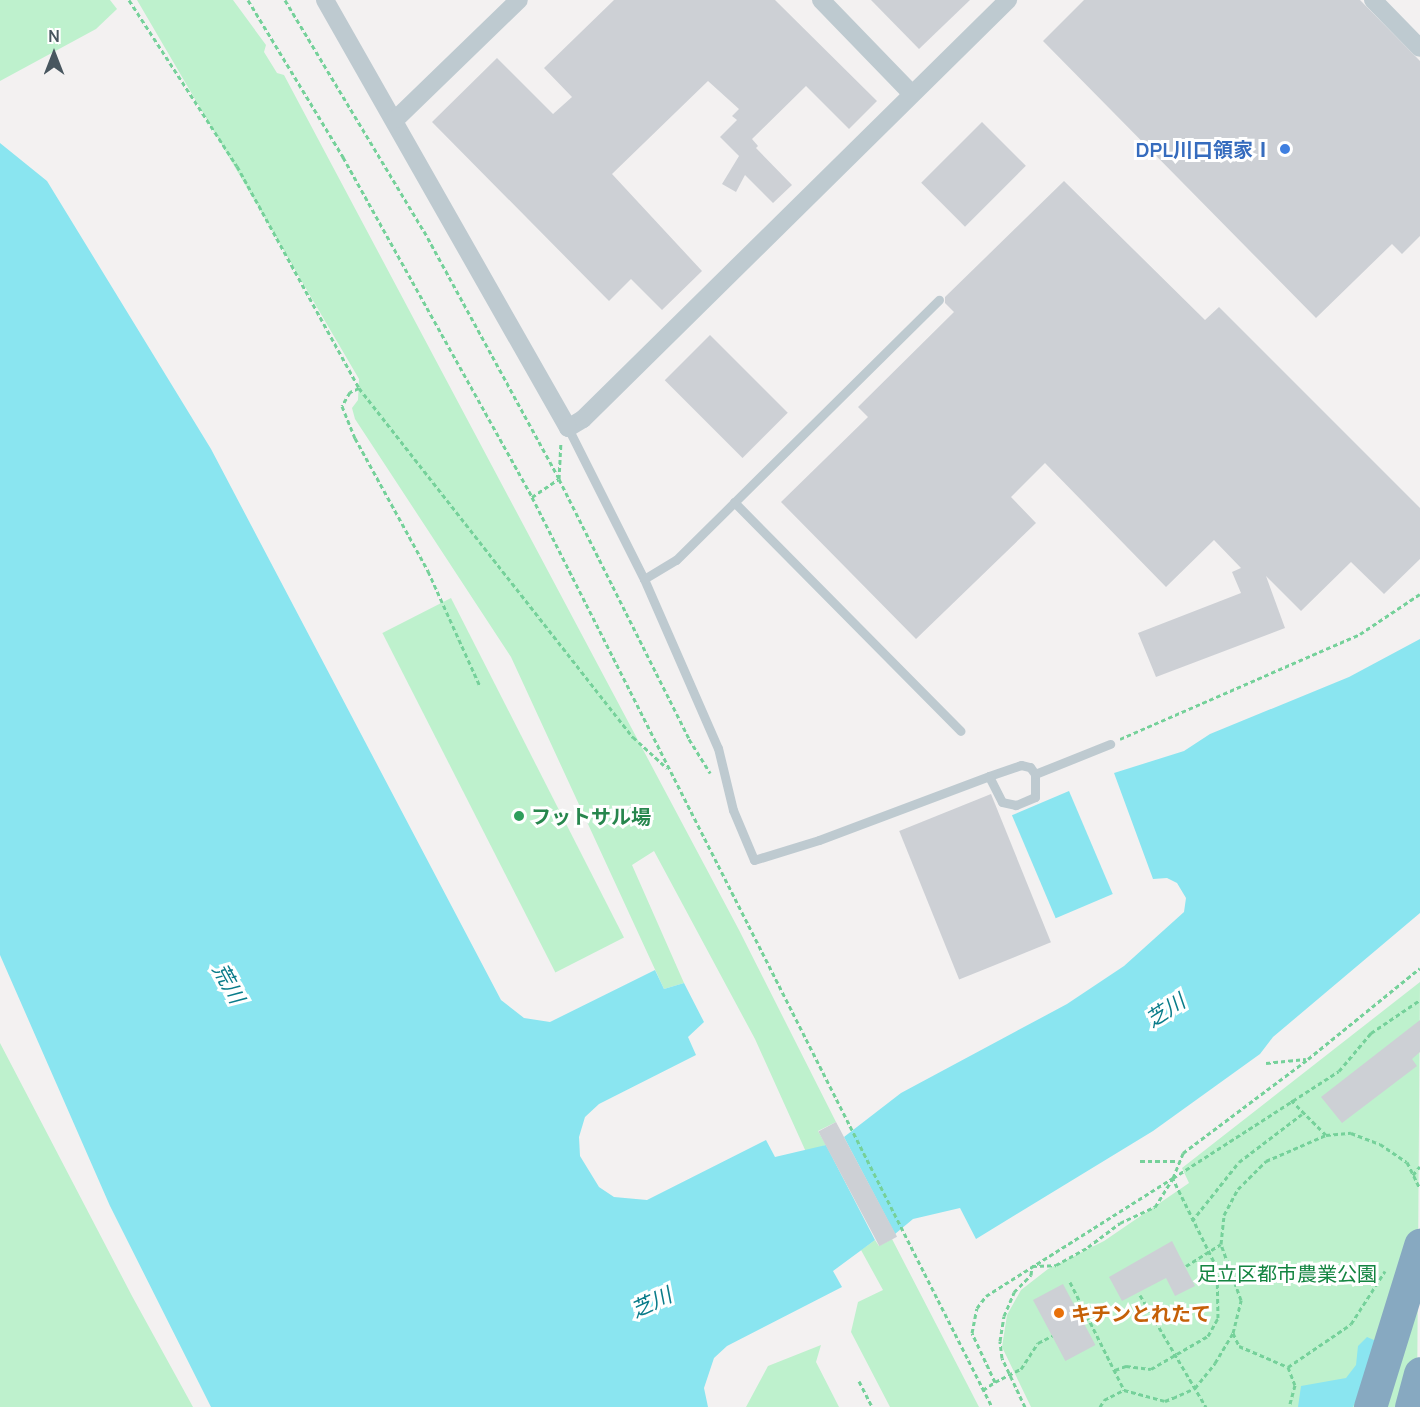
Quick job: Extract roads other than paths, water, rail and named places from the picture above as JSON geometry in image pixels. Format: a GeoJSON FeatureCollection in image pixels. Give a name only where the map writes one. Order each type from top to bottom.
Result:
{"type":"FeatureCollection","features":[{"type":"Feature","properties":{"kind":"highway"},"geometry":{"type":"LineString","coordinates":[[1370,1407],[1420,1245]]}},
{"type":"Feature","properties":{"kind":"highway"},"geometry":{"type":"LineString","coordinates":[[1386,1407],[1420,1294]]}},
{"type":"Feature","properties":{"kind":"highway"},"geometry":{"type":"LineString","coordinates":[[1411,1407],[1420,1373]]}},
{"type":"Feature","properties":{"kind":"street"},"geometry":{"type":"LineString","coordinates":[[325,0],[396,119],[565,432],[583,418],[1008,0]]}},
{"type":"Feature","properties":{"kind":"street"},"geometry":{"type":"LineString","coordinates":[[396,119],[519,0]]}},
{"type":"Feature","properties":{"kind":"street"},"geometry":{"type":"LineString","coordinates":[[821,0],[911,93]]}},
{"type":"Feature","properties":{"kind":"street"},"geometry":{"type":"LineString","coordinates":[[1373,0],[1420,48]]}},
{"type":"Feature","properties":{"kind":"lane"},"geometry":{"type":"LineString","coordinates":[[644,579],[676,560],[939,300]]}},
{"type":"Feature","properties":{"kind":"lane"},"geometry":{"type":"LineString","coordinates":[[565,432],[644,579],[718,748],[733,810],[754,860],[989,776],[1021,765],[1030,766],[1035,774],[1035,797],[1017,805],[1002,802],[989,776]]}},
{"type":"Feature","properties":{"kind":"lane"},"geometry":{"type":"LineString","coordinates":[[734,502],[961,731]]}},
{"type":"Feature","properties":{"kind":"lane"},"geometry":{"type":"LineString","coordinates":[[1035,774],[1110,744]]}},
{"type":"Feature","properties":{"kind":"water"},"geometry":{"type":"Polygon","coordinates":[[[0,143],[47,181],[211,449],[501,1000],[524,1018],[550,1022],[655,970],[664,989],[684,983],[704,1022],[688,1037],[696,1055],[599,1104],[585,1117],[579,1137],[580,1156],[599,1187],[614,1197],[647,1200],[766,1140],[775,1157],[826,1145],[875,1240],[833,1271],[842,1287],[727,1346],[714,1358],[704,1388],[708,1407],[211,1407],[110,1206],[0,955],[0,143]]]}},
{"type":"Feature","properties":{"kind":"water","name":"芝川"},"geometry":{"type":"Polygon","coordinates":[[[1420,639],[1420,913],[1273,1037],[1260,1054],[1153,1131],[976,1239],[960,1208],[913,1219],[895,1234],[844,1137],[901,1093],[1067,1004],[1124,966],[1184,912],[1186,898],[1177,883],[1167,878],[1153,879],[1114,773],[1184,751],[1210,734],[1349,677],[1420,639]]]}},
{"type":"Feature","properties":{"kind":"water"},"geometry":{"type":"Polygon","coordinates":[[[1069,791],[1113,894],[1056,918],[1012,815],[1069,791]]]}},
{"type":"Feature","properties":{"kind":"water"},"geometry":{"type":"Polygon","coordinates":[[[1367,1337],[1383,1344],[1353,1407],[1298,1407],[1301,1386],[1346,1378],[1356,1365],[1358,1346],[1367,1337]]]}},
{"type":"Feature","properties":{"kind":"place","name":"DPL川口領家Ⅰ"},"geometry":{"type":"Point","coordinates":[1285,149]}},
{"type":"Feature","properties":{"kind":"place","name":"フットサル場"},"geometry":{"type":"Point","coordinates":[519,816]}},
{"type":"Feature","properties":{"kind":"place","name":"キチンとれたて"},"geometry":{"type":"Point","coordinates":[1059,1313]}},
{"type":"Feature","properties":{"kind":"water label","name":"荒川"},"geometry":{"type":"Point","coordinates":[229,983]}},
{"type":"Feature","properties":{"kind":"park label","name":"足立区都市農業公園"},"geometry":{"type":"Point","coordinates":[1287,1273]}}]}
